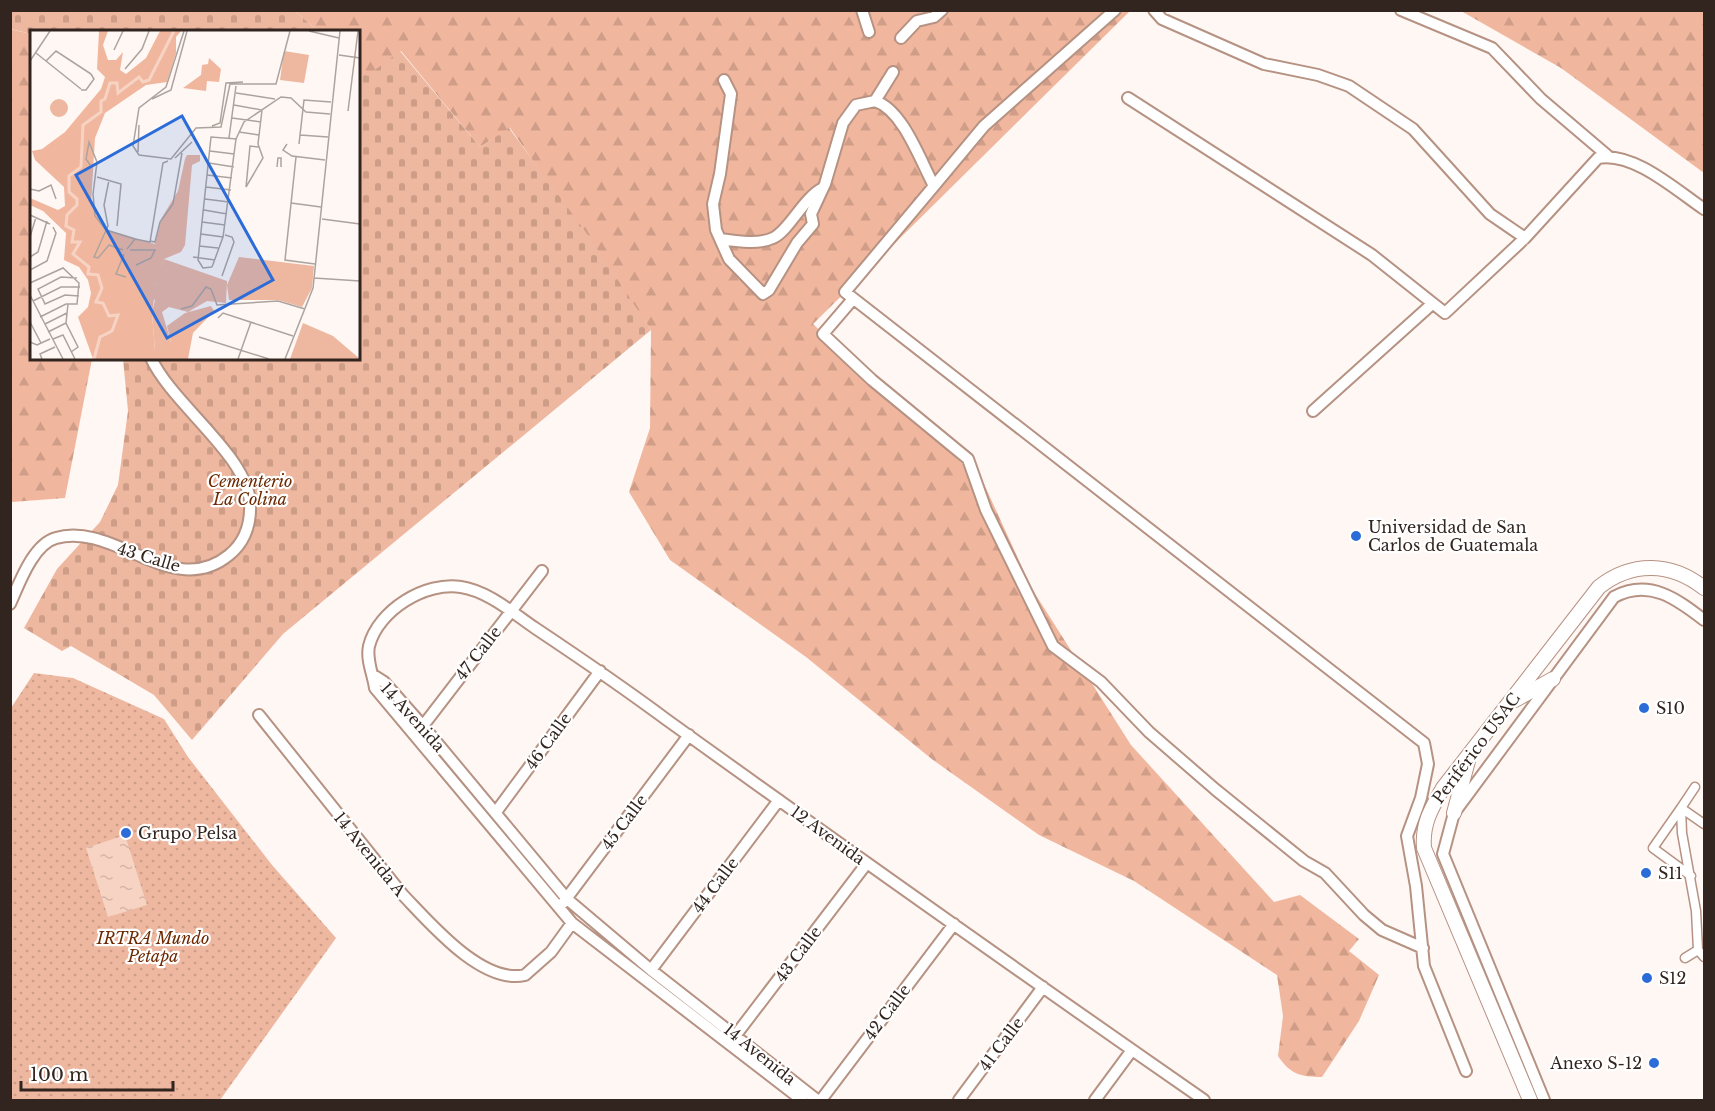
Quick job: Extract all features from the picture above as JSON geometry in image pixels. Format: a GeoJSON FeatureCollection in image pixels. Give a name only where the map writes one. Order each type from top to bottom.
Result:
{"type":"FeatureCollection","features":[{"type":"Feature","properties":{"kind":"street"},"geometry":{"type":"LineString","coordinates":[[862,10],[869,32]]}},
{"type":"Feature","properties":{"kind":"street"},"geometry":{"type":"LineString","coordinates":[[901,38],[917,21],[934,17],[942,10]]}},
{"type":"Feature","properties":{"kind":"street"},"geometry":{"type":"LineString","coordinates":[[1115,10],[984,126],[845,292],[1424,743],[1428,764],[1421,798],[1407,836],[1424,966],[1466,1071]]}},
{"type":"Feature","properties":{"kind":"street"},"geometry":{"type":"LineString","coordinates":[[1154,10],[1162,19],[1255,60],[1290,71],[1318,75],[1349,86],[1413,129],[1490,214],[1525,237]]}},
{"type":"Feature","properties":{"kind":"street"},"geometry":{"type":"LineString","coordinates":[[1401,10],[1492,48],[1541,99],[1608,156]]}},
{"type":"Feature","properties":{"kind":"street"},"geometry":{"type":"LineString","coordinates":[[874,101],[893,72]]}},
{"type":"Feature","properties":{"kind":"street"},"geometry":{"type":"LineString","coordinates":[[724,80],[731,94],[720,174],[713,204],[716,230],[729,259],[763,294],[769,290],[797,243],[813,224],[812,214],[823,188],[843,123],[856,105],[874,101],[885,104],[899,119],[934,186]]}},
{"type":"Feature","properties":{"kind":"street"},"geometry":{"type":"LineString","coordinates":[[1128,98],[1372,255],[1445,313],[1525,237],[1598,158],[1608,156],[1632,161],[1704,208]]}},
{"type":"Feature","properties":{"kind":"street"},"geometry":{"type":"LineString","coordinates":[[720,239],[758,241],[774,238],[814,193],[823,188]]}},
{"type":"Feature","properties":{"kind":"street"},"geometry":{"type":"LineString","coordinates":[[853,299],[823,334],[872,380],[968,459],[986,510],[1053,646],[1101,682],[1149,732],[1216,790],[1304,861],[1325,873],[1364,915],[1382,930],[1423,948]]}},
{"type":"Feature","properties":{"kind":"street"},"geometry":{"type":"LineString","coordinates":[[1313,411],[1432,304]]}},
{"type":"Feature","properties":{"kind":"street","name":"43 Calle"},"geometry":{"type":"LineString","coordinates":[[10,604],[26,568],[45,545],[54,538],[79,536],[97,540],[156,562],[196,571],[212,568],[233,552],[243,539],[250,522],[251,508],[246,482],[175,394],[152,360]]}},
{"type":"Feature","properties":{"kind":"street","name":"Periférico USAC"},"geometry":{"type":"LineString","coordinates":[[1530,1101],[1424,848],[1423,832],[1426,816],[1443,788],[1470,753],[1599,587],[1611,577],[1625,571],[1654,567],[1681,574],[1704,588]]}},
{"type":"Feature","properties":{"kind":"street","name":"47 Calle"},"geometry":{"type":"LineString","coordinates":[[415,736],[542,571]]}},
{"type":"Feature","properties":{"kind":"street","name":"12 Avenida"},"geometry":{"type":"LineString","coordinates":[[373,675],[368,652],[376,630],[405,602],[427,589],[444,586],[477,591],[600,671],[1204,1101]]}},
{"type":"Feature","properties":{"kind":"street","name":"Periférico USAC"},"geometry":{"type":"LineString","coordinates":[[1544,1101],[1443,854],[1454,813],[1614,597],[1636,589],[1653,589],[1675,599],[1704,620]]}},
{"type":"Feature","properties":{"kind":"street","name":"46 Calle"},"geometry":{"type":"LineString","coordinates":[[496,812],[600,671]]}},
{"type":"Feature","properties":{"kind":"street","name":"14 Avenida"},"geometry":{"type":"LineString","coordinates":[[373,675],[384,682],[423,726],[567,899],[651,970],[819,1101]]}},
{"type":"Feature","properties":{"kind":"street","name":"14 Avenida"},"geometry":{"type":"LineString","coordinates":[[373,675],[375,688],[572,923],[802,1101]]}},
{"type":"Feature","properties":{"kind":"street"},"geometry":{"type":"LineString","coordinates":[[1509,703],[1553,679]]}},
{"type":"Feature","properties":{"kind":"street","name":"14 Avenida A"},"geometry":{"type":"LineString","coordinates":[[259,715],[403,896],[479,964],[499,974],[517,977],[532,971],[551,952],[572,923]]}},
{"type":"Feature","properties":{"kind":"street","name":"45 Calle"},"geometry":{"type":"LineString","coordinates":[[559,908],[689,735]]}},
{"type":"Feature","properties":{"kind":"street"},"geometry":{"type":"LineString","coordinates":[[1454,813],[1470,753]]}},
{"type":"Feature","properties":{"kind":"street"},"geometry":{"type":"LineString","coordinates":[[1691,876],[1653,848],[1695,787]]}},
{"type":"Feature","properties":{"kind":"street","name":"44 Calle"},"geometry":{"type":"LineString","coordinates":[[651,970],[779,800]]}},
{"type":"Feature","properties":{"kind":"street"},"geometry":{"type":"LineString","coordinates":[[1681,808],[1704,824]]}},
{"type":"Feature","properties":{"kind":"street"},"geometry":{"type":"LineString","coordinates":[[1681,808],[1682,833],[1696,911],[1698,950],[1704,957]]}},
{"type":"Feature","properties":{"kind":"street","name":"43 Calle"},"geometry":{"type":"LineString","coordinates":[[729,1045],[867,863]]}},
{"type":"Feature","properties":{"kind":"street","name":"42 Calle"},"geometry":{"type":"LineString","coordinates":[[819,1101],[954,924]]}},
{"type":"Feature","properties":{"kind":"street"},"geometry":{"type":"LineString","coordinates":[[1685,958],[1698,950]]}},
{"type":"Feature","properties":{"kind":"street","name":"41 Calle"},"geometry":{"type":"LineString","coordinates":[[959,1101],[1043,987]]}},
{"type":"Feature","properties":{"kind":"street"},"geometry":{"type":"LineString","coordinates":[[1095,1101],[1132,1050]]}},
{"type":"Feature","properties":{"kind":"green space"},"geometry":{"type":"Polygon","coordinates":[[[10,11],[295,11],[317,30],[30,30],[30,34],[11,29],[10,11]]]}},
{"type":"Feature","properties":{"kind":"green space"},"geometry":{"type":"Polygon","coordinates":[[[295,11],[1130,11],[813,324],[984,484],[1032,589],[1131,745],[1274,902],[1300,895],[1359,939],[1349,951],[1379,975],[1359,1021],[1322,1077],[1291,1071],[1278,1056],[1283,1016],[1277,975],[1134,881],[1039,835],[933,760],[806,657],[670,560],[629,492],[650,428],[651,330],[510,128],[480,147],[401,51],[367,77],[360,70],[360,30],[317,30],[295,11]]]}},
{"type":"Feature","properties":{"kind":"green space"},"geometry":{"type":"Polygon","coordinates":[[[1461,11],[1704,11],[1704,173],[1561,68],[1461,11]]]}},
{"type":"Feature","properties":{"kind":"green space"},"geometry":{"type":"Polygon","coordinates":[[[10,29],[30,34],[30,360],[92,360],[65,498],[12,502],[10,29]]]}},
{"type":"Feature","properties":{"kind":"green space","name":"Cementerio La Colina"},"geometry":{"type":"Polygon","coordinates":[[[400,51],[480,147],[509,128],[590,238],[651,330],[283,634],[192,740],[154,695],[71,646],[62,651],[24,628],[57,569],[100,522],[118,485],[128,411],[123,360],[360,360],[360,70],[367,76],[400,51]]]}},
{"type":"Feature","properties":{"kind":"green space","name":"IRTRA Mundo Petapa"},"geometry":{"type":"Polygon","coordinates":[[[34,673],[73,678],[164,719],[188,757],[272,865],[336,938],[220,1100],[11,1100],[11,708],[34,673]]]}},
{"type":"Feature","properties":{"kind":"water"},"geometry":{"type":"Polygon","coordinates":[[[125,835],[147,905],[108,917],[86,848],[125,835]]]}},
{"type":"Feature","properties":{"kind":"place","name":"Universidad de San Carlos de Guatemala"},"geometry":{"type":"Point","coordinates":[1356,536]}},
{"type":"Feature","properties":{"kind":"place","name":"S10"},"geometry":{"type":"Point","coordinates":[1644,708]}},
{"type":"Feature","properties":{"kind":"place","name":"Grupo Pelsa"},"geometry":{"type":"Point","coordinates":[126,833]}},
{"type":"Feature","properties":{"kind":"place","name":"S11"},"geometry":{"type":"Point","coordinates":[1646,873]}},
{"type":"Feature","properties":{"kind":"place","name":"S12"},"geometry":{"type":"Point","coordinates":[1647,978]}},
{"type":"Feature","properties":{"kind":"place","name":"Anexo S-12"},"geometry":{"type":"Point","coordinates":[1654,1063]}}]}
